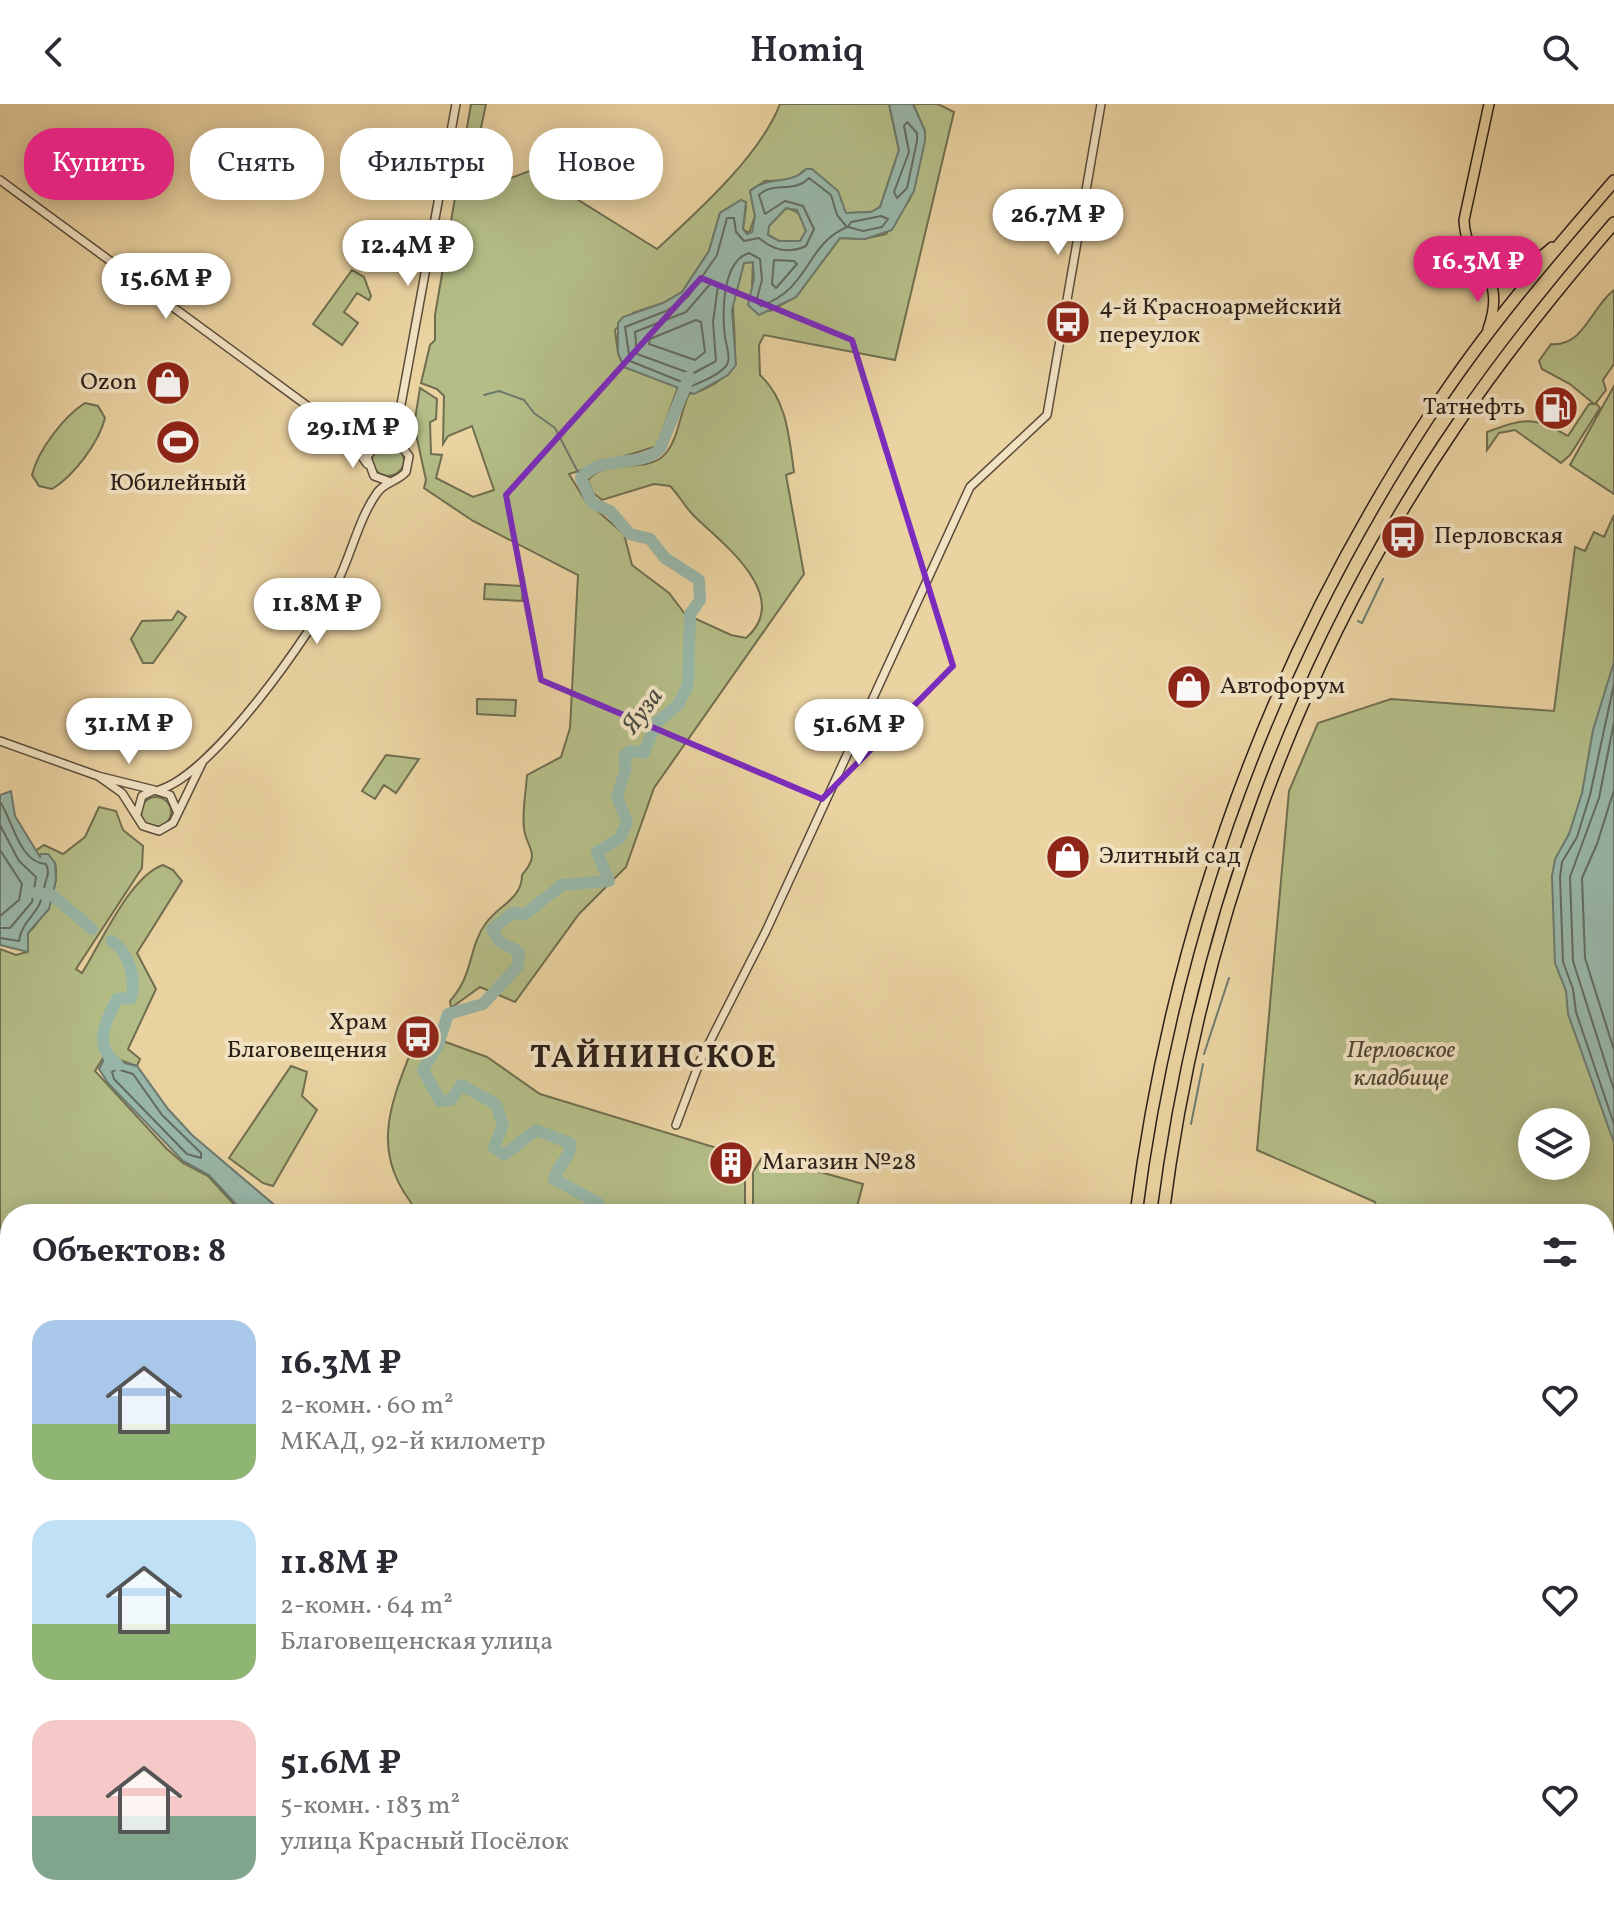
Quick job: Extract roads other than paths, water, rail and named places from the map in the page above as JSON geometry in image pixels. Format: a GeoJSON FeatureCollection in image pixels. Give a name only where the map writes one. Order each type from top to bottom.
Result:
{"type":"FeatureCollection","features":[{"type":"Feature","properties":{"kind":"highway"},"geometry":{"type":"LineString","coordinates":[[1138,1204],[1174,1000],[1202,897],[1232,806],[1304,633],[1396,468],[1481,343],[1526,284],[1614,181]]}},
{"type":"Feature","properties":{"kind":"highway"},"geometry":{"type":"LineString","coordinates":[[1165,1204],[1201,1007],[1257,815],[1329,645],[1441,448],[1547,301],[1614,223]]}},
{"type":"Feature","properties":{"kind":"main road"},"geometry":{"type":"LineString","coordinates":[[1481,343],[1493,315],[1495,295],[1467,239],[1464,220],[1489,104]]}},
{"type":"Feature","properties":{"kind":"main road"},"geometry":{"type":"LineString","coordinates":[[1480,260],[1500,273],[1524,269],[1573,229]]}},
{"type":"Feature","properties":{"kind":"street"},"geometry":{"type":"LineString","coordinates":[[137,816],[139,799],[176,782],[204,759],[285,666],[317,619],[374,497],[390,482],[403,476],[408,467],[409,456],[404,446],[400,410],[456,104]]}},
{"type":"Feature","properties":{"kind":"street"},"geometry":{"type":"LineString","coordinates":[[676,1125],[700,1061],[766,931],[970,487],[1047,415],[1101,104]]}},
{"type":"Feature","properties":{"kind":"street"},"geometry":{"type":"LineString","coordinates":[[0,180],[341,432],[367,443],[392,440],[404,446]]}},
{"type":"Feature","properties":{"kind":"street"},"geometry":{"type":"LineString","coordinates":[[374,497],[369,468],[370,450],[380,441],[400,410]]}},
{"type":"Feature","properties":{"kind":"street"},"geometry":{"type":"LineString","coordinates":[[341,432],[379,479],[390,482]]}},
{"type":"Feature","properties":{"kind":"street"},"geometry":{"type":"LineString","coordinates":[[0,741],[98,776],[156,790],[173,799],[177,814]]}},
{"type":"Feature","properties":{"kind":"street"},"geometry":{"type":"LineString","coordinates":[[98,776],[122,793],[148,829],[159,831],[171,826],[204,759]]}},
{"type":"Feature","properties":{"kind":"water"},"geometry":{"type":"Polygon","coordinates":[[[889,104],[913,104],[925,131],[925,141],[914,191],[892,230],[865,239],[840,238],[796,297],[759,315],[748,305],[754,279],[753,262],[744,263],[732,310],[736,365],[728,375],[694,394],[624,367],[618,353],[618,323],[623,317],[663,303],[682,292],[709,251],[720,213],[741,200],[746,202],[743,229],[747,234],[752,232],[755,216],[750,191],[764,183],[793,177],[806,169],[812,169],[838,191],[846,213],[871,212],[880,207],[899,150],[889,104]],[[786,208],[769,226],[768,235],[779,241],[800,241],[806,231],[797,210],[786,208]]]}},
{"type":"Feature","properties":{"kind":"water"},"geometry":{"type":"Polygon","coordinates":[[[1614,662],[1614,1143],[1568,1014],[1566,991],[1555,963],[1552,876],[1555,859],[1569,834],[1582,793],[1593,730],[1614,662]]]}},
{"type":"Feature","properties":{"kind":"water"},"geometry":{"type":"Polygon","coordinates":[[[11,791],[15,816],[40,857],[41,854],[48,854],[55,863],[56,880],[49,909],[28,933],[28,952],[0,945],[0,795],[11,791]]]}},
{"type":"Feature","properties":{"kind":"water"},"geometry":{"type":"Polygon","coordinates":[[[108,1052],[120,1062],[137,1066],[168,1109],[192,1135],[273,1204],[236,1204],[209,1175],[183,1161],[108,1083],[99,1069],[108,1052]]]}},
{"type":"Feature","properties":{"kind":"waterway","name":"Яуза"},"geometry":{"type":"LineString","coordinates":[[598,1204],[554,1179],[569,1153],[570,1143],[536,1130],[504,1155],[494,1147],[503,1125],[496,1104],[461,1085],[451,1100],[440,1101],[423,1070],[438,1045],[448,1014],[483,1004],[518,966],[519,952],[499,941],[492,929],[513,913],[525,914],[562,885],[609,881],[597,852],[620,838],[627,822],[617,797],[626,768],[624,756],[631,751],[644,753],[656,723],[678,705],[688,685],[690,614],[700,600],[699,580],[665,558],[650,539],[630,534],[610,511],[592,503],[581,478],[599,466],[642,459],[660,449],[689,377]]}},
{"type":"Feature","properties":{"kind":"waterway"},"geometry":{"type":"LineString","coordinates":[[484,395],[499,391],[524,400],[534,413],[555,428],[581,478]]}},
{"type":"Feature","properties":{"kind":"waterway"},"geometry":{"type":"LineString","coordinates":[[1358,621],[1362,623],[1383,579]]}},
{"type":"Feature","properties":{"kind":"waterway"},"geometry":{"type":"LineString","coordinates":[[36,893],[52,895],[92,929]]}},
{"type":"Feature","properties":{"kind":"waterway"},"geometry":{"type":"LineString","coordinates":[[112,941],[127,959],[133,983],[131,998],[117,999],[103,1034],[105,1050],[118,1065]]}},
{"type":"Feature","properties":{"kind":"waterway"},"geometry":{"type":"LineString","coordinates":[[1204,1054],[1229,978]]}},
{"type":"Feature","properties":{"kind":"waterway"},"geometry":{"type":"LineString","coordinates":[[1191,1124],[1203,1064]]}},
{"type":"Feature","properties":{"kind":"place","name":"4-й Красноармейский переулок"},"geometry":{"type":"Point","coordinates":[1068,322]}},
{"type":"Feature","properties":{"kind":"place","name":"Ozon"},"geometry":{"type":"Point","coordinates":[168,383]}},
{"type":"Feature","properties":{"kind":"place","name":"Татнефть"},"geometry":{"type":"Point","coordinates":[1556,408]}},
{"type":"Feature","properties":{"kind":"place","name":"Юбилейный"},"geometry":{"type":"Point","coordinates":[178,442]}},
{"type":"Feature","properties":{"kind":"place","name":"Перловская"},"geometry":{"type":"Point","coordinates":[1403,537]}},
{"type":"Feature","properties":{"kind":"place","name":"Автофорум"},"geometry":{"type":"Point","coordinates":[1189,687]}},
{"type":"Feature","properties":{"kind":"place","name":"Элитный сад"},"geometry":{"type":"Point","coordinates":[1068,857]}},
{"type":"Feature","properties":{"kind":"place","name":"Храм Благовещения"},"geometry":{"type":"Point","coordinates":[418,1037]}},
{"type":"Feature","properties":{"kind":"place","name":"Магазин №28"},"geometry":{"type":"Point","coordinates":[731,1163]}},
{"type":"Feature","properties":{"kind":"district","name":"ТАЙНИНСКОЕ"},"geometry":{"type":"Point","coordinates":[654,1059]}},
{"type":"Feature","properties":{"kind":"park label","name":"Перловское кладбище"},"geometry":{"type":"Point","coordinates":[1401,1065]}}]}
